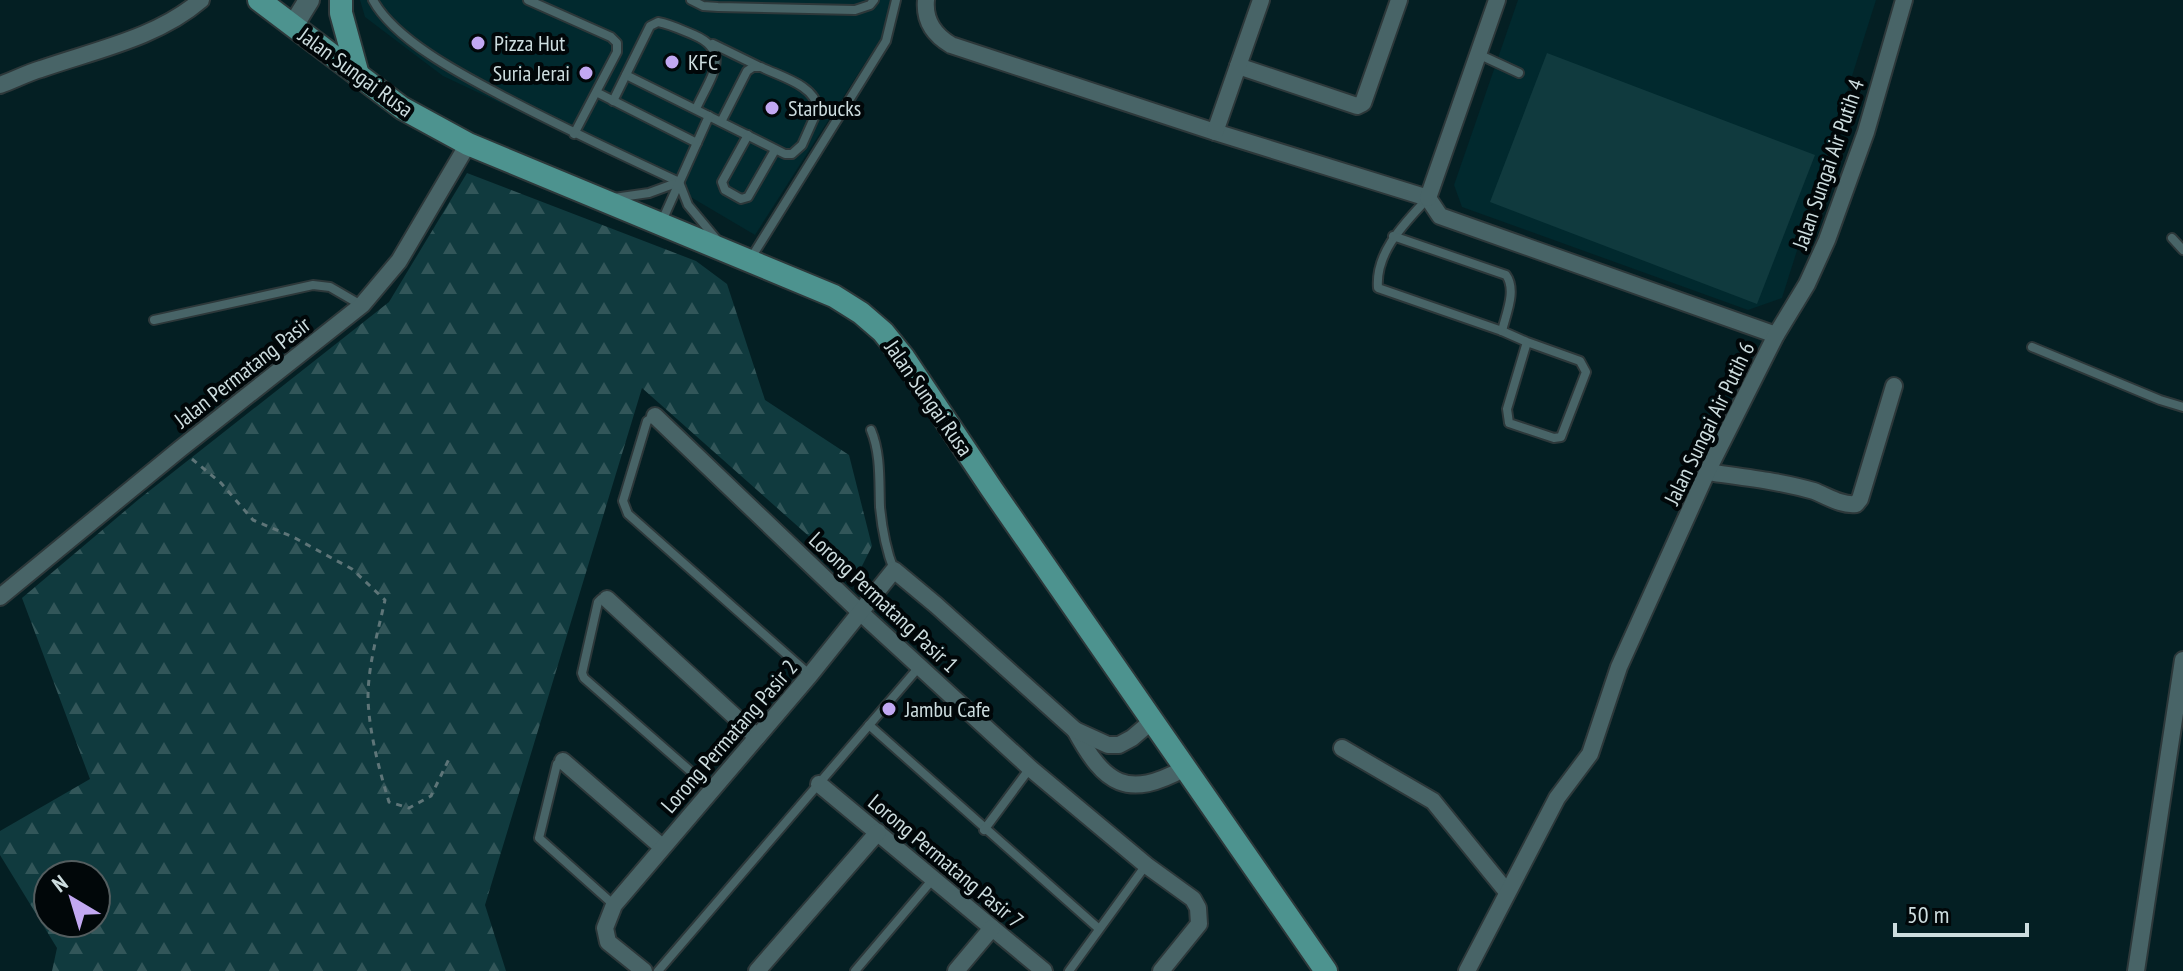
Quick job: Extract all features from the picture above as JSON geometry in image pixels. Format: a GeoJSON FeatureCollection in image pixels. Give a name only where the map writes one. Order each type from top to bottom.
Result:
{"type":"FeatureCollection","features":[{"type":"Feature","properties":{"kind":"main road"},"geometry":{"type":"LineString","coordinates":[[341,0],[341,13],[358,75]]}},
{"type":"Feature","properties":{"kind":"main road","name":"Jalan Sungai Rusa"},"geometry":{"type":"LineString","coordinates":[[271,4],[293,26],[402,108],[468,144],[834,296],[883,332],[904,358],[1326,971]]}},
{"type":"Feature","properties":{"kind":"street"},"geometry":{"type":"LineString","coordinates":[[0,85],[40,69],[84,57],[174,20],[201,0]]}},
{"type":"Feature","properties":{"kind":"street"},"geometry":{"type":"LineString","coordinates":[[293,26],[309,0]]}},
{"type":"Feature","properties":{"kind":"street"},"geometry":{"type":"LineString","coordinates":[[1215,132],[1261,0]]}},
{"type":"Feature","properties":{"kind":"street"},"geometry":{"type":"LineString","coordinates":[[1238,66],[1357,106],[1363,103],[1399,0]]}},
{"type":"Feature","properties":{"kind":"street"},"geometry":{"type":"LineString","coordinates":[[925,1],[926,17],[931,27],[951,45],[1428,198],[1497,0]]}},
{"type":"Feature","properties":{"kind":"street","name":"Jalan Sungai Air Putih 4"},"geometry":{"type":"LineString","coordinates":[[1776,335],[1807,284],[1827,240],[1866,132],[1904,0]]}},
{"type":"Feature","properties":{"kind":"street","name":"Jalan Permatang Pasir"},"geometry":{"type":"LineString","coordinates":[[0,597],[362,305],[399,261],[468,144]]}},
{"type":"Feature","properties":{"kind":"street","name":"Jalan Sungai Air Putih 6"},"geometry":{"type":"LineString","coordinates":[[1428,198],[1440,216],[1776,335],[1707,472],[1619,667],[1590,754],[1557,798],[1467,971]]}},
{"type":"Feature","properties":{"kind":"street"},"geometry":{"type":"LineString","coordinates":[[1707,472],[1757,479],[1816,492],[1849,505],[1856,504],[1894,386]]}},
{"type":"Feature","properties":{"kind":"street","name":"Lorong Permatang Pasir 1"},"geometry":{"type":"LineString","coordinates":[[655,416],[861,613],[1030,768],[1146,865],[1193,899],[1198,908],[1199,924],[1161,971]]}},
{"type":"Feature","properties":{"kind":"street"},"geometry":{"type":"LineString","coordinates":[[894,570],[1075,730],[1097,765],[1111,778],[1145,785],[1185,768]]}},
{"type":"Feature","properties":{"kind":"street","name":"Lorong Permatang Pasir 2"},"geometry":{"type":"LineString","coordinates":[[644,971],[608,942],[605,928],[614,905],[810,675],[894,570]]}},
{"type":"Feature","properties":{"kind":"street"},"geometry":{"type":"LineString","coordinates":[[607,599],[757,737]]}},
{"type":"Feature","properties":{"kind":"street"},"geometry":{"type":"LineString","coordinates":[[2136,971],[2183,660]]}},
{"type":"Feature","properties":{"kind":"street"},"geometry":{"type":"LineString","coordinates":[[1075,730],[1108,745],[1119,745],[1152,721]]}},
{"type":"Feature","properties":{"kind":"street"},"geometry":{"type":"LineString","coordinates":[[1342,748],[1433,801],[1507,892]]}},
{"type":"Feature","properties":{"kind":"street"},"geometry":{"type":"LineString","coordinates":[[563,761],[662,847]]}},
{"type":"Feature","properties":{"kind":"street","name":"Lorong Permatang Pasir 7"},"geometry":{"type":"LineString","coordinates":[[819,784],[1044,971]]}},
{"type":"Feature","properties":{"kind":"street"},"geometry":{"type":"LineString","coordinates":[[757,971],[878,832]]}},
{"type":"Feature","properties":{"kind":"street"},"geometry":{"type":"LineString","coordinates":[[956,971],[992,928]]}},
{"type":"Feature","properties":{"kind":"lane"},"geometry":{"type":"LineString","coordinates":[[373,0],[383,15],[438,62],[574,134],[679,182],[688,205],[727,253]]}},
{"type":"Feature","properties":{"kind":"lane"},"geometry":{"type":"LineString","coordinates":[[528,0],[611,37],[617,43],[617,52],[598,93],[574,134]]}},
{"type":"Feature","properties":{"kind":"lane"},"geometry":{"type":"LineString","coordinates":[[691,0],[703,6],[718,7],[855,10],[870,5],[874,0]]}},
{"type":"Feature","properties":{"kind":"lane"},"geometry":{"type":"LineString","coordinates":[[749,262],[886,41],[896,0]]}},
{"type":"Feature","properties":{"kind":"lane"},"geometry":{"type":"LineString","coordinates":[[613,101],[650,26],[658,22],[709,41],[811,92],[818,109],[802,145],[792,154],[775,150],[626,75]]}},
{"type":"Feature","properties":{"kind":"lane"},"geometry":{"type":"LineString","coordinates":[[696,109],[717,57],[709,41]]}},
{"type":"Feature","properties":{"kind":"lane"},"geometry":{"type":"LineString","coordinates":[[1478,54],[1519,73]]}},
{"type":"Feature","properties":{"kind":"lane"},"geometry":{"type":"LineString","coordinates":[[721,122],[747,71],[761,67]]}},
{"type":"Feature","properties":{"kind":"lane"},"geometry":{"type":"LineString","coordinates":[[598,93],[697,143]]}},
{"type":"Feature","properties":{"kind":"lane"},"geometry":{"type":"LineString","coordinates":[[660,225],[709,116]]}},
{"type":"Feature","properties":{"kind":"lane"},"geometry":{"type":"LineString","coordinates":[[748,135],[722,182],[725,190],[741,199],[748,197],[775,150]]}},
{"type":"Feature","properties":{"kind":"lane"},"geometry":{"type":"LineString","coordinates":[[601,200],[649,193],[679,182]]}},
{"type":"Feature","properties":{"kind":"lane"},"geometry":{"type":"LineString","coordinates":[[1428,198],[1393,236],[1378,276],[1378,288],[1580,361],[1585,367],[1564,434],[1558,439],[1509,423],[1507,419],[1507,409],[1527,342]]}},
{"type":"Feature","properties":{"kind":"lane"},"geometry":{"type":"LineString","coordinates":[[1393,236],[1506,275],[1512,289],[1502,331]]}},
{"type":"Feature","properties":{"kind":"lane"},"geometry":{"type":"LineString","coordinates":[[2172,238],[2183,250]]}},
{"type":"Feature","properties":{"kind":"lane"},"geometry":{"type":"LineString","coordinates":[[154,320],[313,285],[330,287],[362,305]]}},
{"type":"Feature","properties":{"kind":"lane"},"geometry":{"type":"LineString","coordinates":[[2032,347],[2183,407]]}},
{"type":"Feature","properties":{"kind":"lane"},"geometry":{"type":"LineString","coordinates":[[655,416],[647,421],[623,501],[628,514],[810,675]]}},
{"type":"Feature","properties":{"kind":"lane"},"geometry":{"type":"LineString","coordinates":[[871,430],[877,453],[883,527],[894,570]]}},
{"type":"Feature","properties":{"kind":"lane"},"geometry":{"type":"LineString","coordinates":[[607,599],[598,602],[582,673],[584,678],[712,790]]}},
{"type":"Feature","properties":{"kind":"lane"},"geometry":{"type":"LineString","coordinates":[[658,971],[919,667]]}},
{"type":"Feature","properties":{"kind":"lane"},"geometry":{"type":"LineString","coordinates":[[869,725],[1098,928]]}},
{"type":"Feature","properties":{"kind":"lane"},"geometry":{"type":"LineString","coordinates":[[563,761],[557,764],[539,838],[614,905]]}},
{"type":"Feature","properties":{"kind":"lane"},"geometry":{"type":"LineString","coordinates":[[984,830],[1030,768]]}},
{"type":"Feature","properties":{"kind":"lane"},"geometry":{"type":"LineString","coordinates":[[1069,971],[1146,865]]}},
{"type":"Feature","properties":{"kind":"lane"},"geometry":{"type":"LineString","coordinates":[[855,971],[933,879]]}},
{"type":"Feature","properties":{"kind":"path"},"geometry":{"type":"LineString","coordinates":[[180,449],[221,483],[253,520],[293,537],[352,569],[385,600],[372,655],[368,699],[380,772],[389,802],[409,808],[431,796],[449,759]]}},
{"type":"Feature","properties":{"kind":"shaded area"},"geometry":{"type":"Polygon","coordinates":[[[360,0],[891,0],[881,38],[755,235],[650,173],[443,76],[365,17],[360,0]]]}},
{"type":"Feature","properties":{"kind":"shaded area"},"geometry":{"type":"Polygon","coordinates":[[[1518,0],[1876,0],[1782,298],[1748,310],[1462,207],[1454,185],[1518,0]]]}},
{"type":"Feature","properties":{"kind":"green space"},"geometry":{"type":"Polygon","coordinates":[[[1547,53],[1815,155],[1757,304],[1490,202],[1547,53]]]}},
{"type":"Feature","properties":{"kind":"green space"},"geometry":{"type":"Polygon","coordinates":[[[467,173],[696,261],[727,284],[765,400],[849,455],[872,546],[856,578],[642,388],[485,905],[506,971],[52,971],[57,948],[51,939],[112,939],[112,859],[32,859],[32,907],[0,855],[0,831],[90,779],[22,598],[139,499],[389,302],[467,173]]]}},
{"type":"Feature","properties":{"kind":"place","name":"Pizza Hut"},"geometry":{"type":"Point","coordinates":[478,43]}},
{"type":"Feature","properties":{"kind":"place","name":"KFC"},"geometry":{"type":"Point","coordinates":[672,62]}},
{"type":"Feature","properties":{"kind":"place","name":"Suria Jerai"},"geometry":{"type":"Point","coordinates":[586,73]}},
{"type":"Feature","properties":{"kind":"place","name":"Starbucks"},"geometry":{"type":"Point","coordinates":[772,108]}},
{"type":"Feature","properties":{"kind":"place","name":"Jambu Cafe"},"geometry":{"type":"Point","coordinates":[889,709]}}]}
